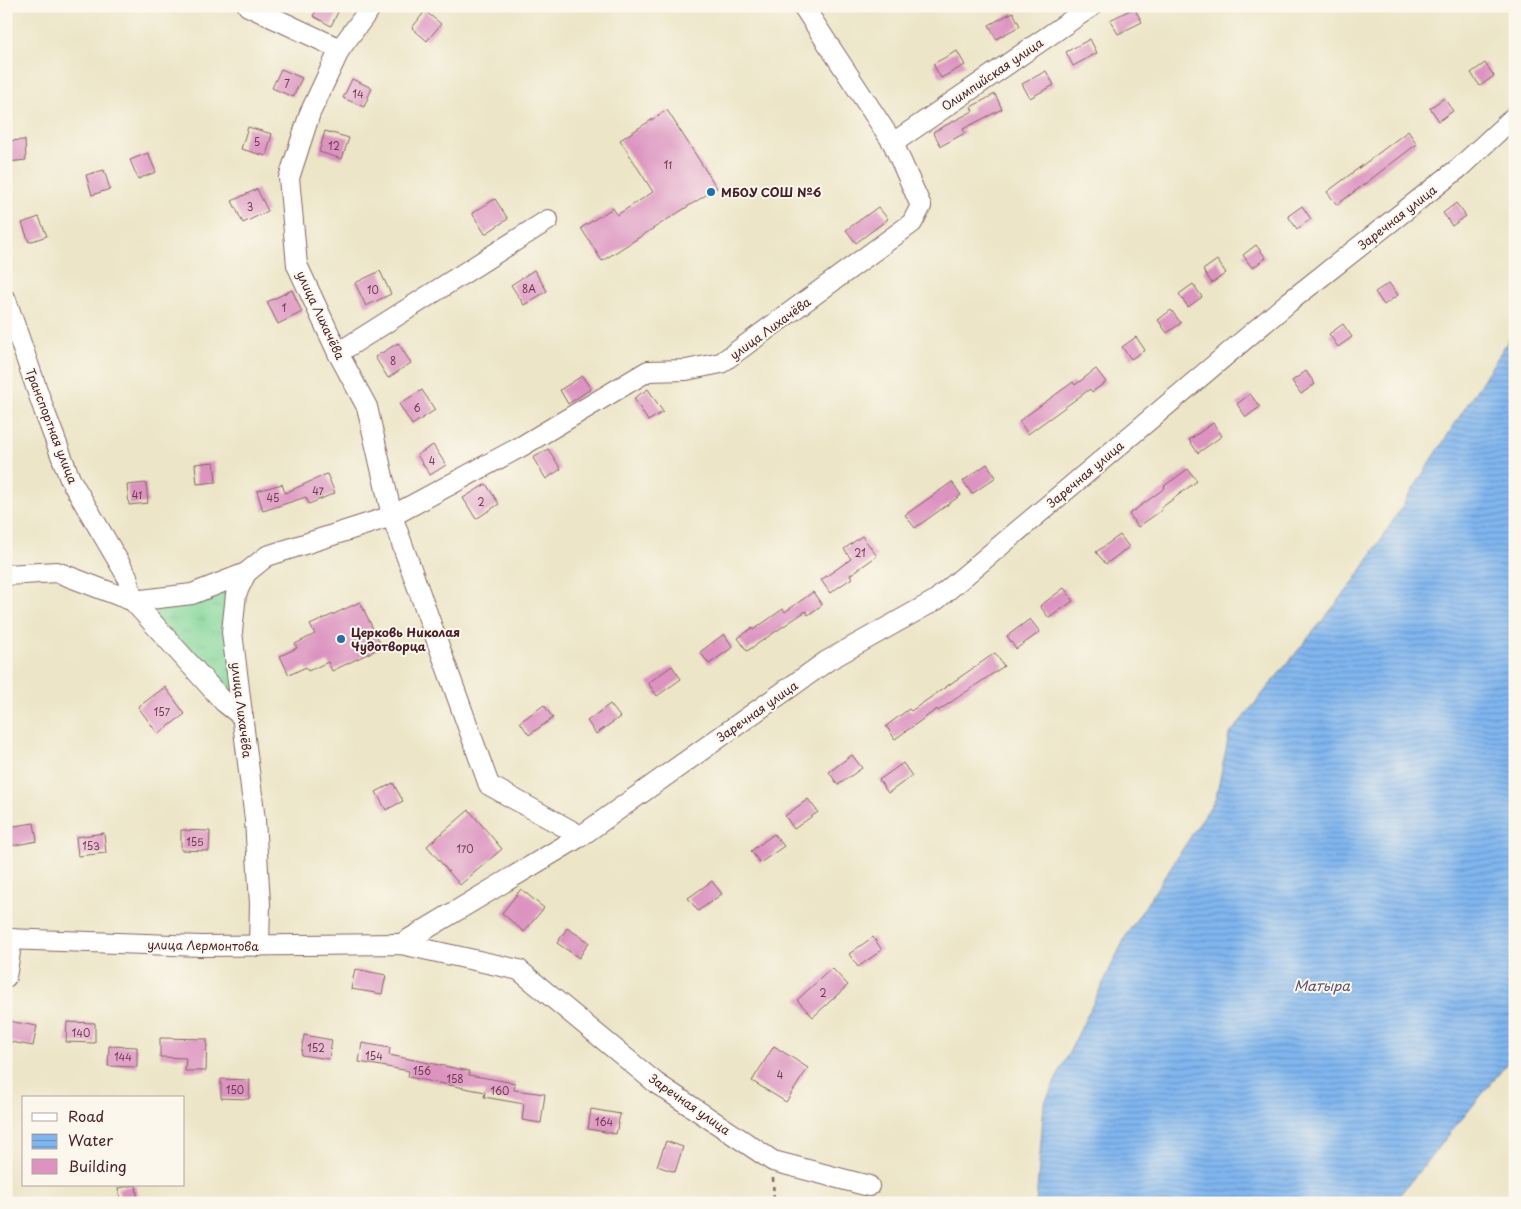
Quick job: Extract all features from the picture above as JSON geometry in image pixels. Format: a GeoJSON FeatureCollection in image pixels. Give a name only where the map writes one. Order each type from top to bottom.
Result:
{"type":"FeatureCollection","features":[{"type":"Feature","properties":{"kind":"street"},"geometry":{"type":"LineString","coordinates":[[248,6],[340,49]]}},
{"type":"Feature","properties":{"kind":"street","name":"улица Лихачёва"},"geometry":{"type":"LineString","coordinates":[[372,6],[340,49],[310,113],[289,178],[297,265],[338,353],[367,407],[392,516],[489,785],[581,836]]}},
{"type":"Feature","properties":{"kind":"street","name":"улица Лихачёва"},"geometry":{"type":"LineString","coordinates":[[259,946],[260,904],[256,820],[232,632],[236,594],[246,573],[268,556],[392,516],[522,446],[648,371],[686,370],[721,364],[912,223],[921,206],[893,143],[803,6]]}},
{"type":"Feature","properties":{"kind":"street","name":"Олимпийская улица"},"geometry":{"type":"LineString","coordinates":[[893,143],[1092,6]]}},
{"type":"Feature","properties":{"kind":"street","name":"Заречная улица"},"geometry":{"type":"LineString","coordinates":[[400,944],[581,836],[826,661],[936,600],[1289,302],[1459,168],[1515,116]]}},
{"type":"Feature","properties":{"kind":"street"},"geometry":{"type":"LineString","coordinates":[[338,353],[548,220]]}},
{"type":"Feature","properties":{"kind":"street","name":"Транспортная улица"},"geometry":{"type":"LineString","coordinates":[[6,300],[70,479],[127,576],[133,601]]}},
{"type":"Feature","properties":{"kind":"street","name":"Транспортная улица"},"geometry":{"type":"LineString","coordinates":[[6,575],[57,572],[133,601],[224,702],[243,717]]}},
{"type":"Feature","properties":{"kind":"street","name":"Транспортная улица"},"geometry":{"type":"LineString","coordinates":[[133,601],[192,594],[246,573]]}},
{"type":"Feature","properties":{"kind":"street"},"geometry":{"type":"LineString","coordinates":[[6,976],[9,939]]}},
{"type":"Feature","properties":{"kind":"street","name":"улица Лермонтова"},"geometry":{"type":"LineString","coordinates":[[9,939],[201,946],[400,944]]}},
{"type":"Feature","properties":{"kind":"street","name":"Заречная улица"},"geometry":{"type":"LineString","coordinates":[[400,944],[519,970],[656,1083],[773,1161],[868,1186]]}},
{"type":"Feature","properties":{"kind":"path"},"geometry":{"type":"LineString","coordinates":[[773,1161],[774,1203]]}},
{"type":"Feature","properties":{"kind":"green space"},"geometry":{"type":"Polygon","coordinates":[[[230,586],[237,699],[229,700],[145,606],[230,586]]]}},
{"type":"Feature","properties":{"kind":"water","name":"Матыра"},"geometry":{"type":"Polygon","coordinates":[[[1515,330],[1515,1054],[1393,1203],[1036,1203],[1044,1104],[1127,934],[1216,798],[1229,735],[1353,583],[1515,330]]]}},
{"type":"Feature","properties":{"kind":"building"},"geometry":{"type":"Polygon","coordinates":[[[319,6],[341,6],[331,26],[313,16],[319,6]]]}},
{"type":"Feature","properties":{"kind":"building"},"geometry":{"type":"Polygon","coordinates":[[[1134,8],[1142,22],[1118,34],[1110,20],[1134,8]]]}},
{"type":"Feature","properties":{"kind":"building"},"geometry":{"type":"Polygon","coordinates":[[[425,11],[441,24],[427,41],[412,28],[425,11]]]}},
{"type":"Feature","properties":{"kind":"building"},"geometry":{"type":"Polygon","coordinates":[[[1013,12],[1020,26],[996,39],[989,25],[1013,12]]]}},
{"type":"Feature","properties":{"kind":"building"},"geometry":{"type":"Polygon","coordinates":[[[1090,39],[1097,53],[1073,66],[1066,52],[1090,39]]]}},
{"type":"Feature","properties":{"kind":"building"},"geometry":{"type":"Polygon","coordinates":[[[957,51],[965,65],[941,78],[933,64],[957,51]]]}},
{"type":"Feature","properties":{"kind":"building"},"geometry":{"type":"Polygon","coordinates":[[[1485,63],[1494,76],[1480,86],[1471,73],[1485,63]]]}},
{"type":"Feature","properties":{"kind":"building"},"geometry":{"type":"Polygon","coordinates":[[[281,69],[302,78],[293,97],[272,88],[281,69]]]}},
{"type":"Feature","properties":{"kind":"building"},"geometry":{"type":"Polygon","coordinates":[[[1046,71],[1054,85],[1030,98],[1022,84],[1046,71]]]}},
{"type":"Feature","properties":{"kind":"building"},"geometry":{"type":"Polygon","coordinates":[[[352,79],[372,88],[364,107],[343,98],[352,79]]]}},
{"type":"Feature","properties":{"kind":"building"},"geometry":{"type":"Polygon","coordinates":[[[995,94],[1002,109],[963,129],[965,133],[941,146],[933,132],[973,111],[971,107],[995,94]]]}},
{"type":"Feature","properties":{"kind":"building"},"geometry":{"type":"Polygon","coordinates":[[[1444,98],[1453,111],[1439,121],[1430,108],[1444,98]]]}},
{"type":"Feature","properties":{"kind":"building"},"geometry":{"type":"Polygon","coordinates":[[[667,110],[717,188],[602,261],[581,228],[613,208],[617,215],[653,192],[620,140],[667,110]]]}},
{"type":"Feature","properties":{"kind":"building"},"geometry":{"type":"Polygon","coordinates":[[[248,127],[272,134],[266,156],[241,149],[248,127]]]}},
{"type":"Feature","properties":{"kind":"building"},"geometry":{"type":"Polygon","coordinates":[[[325,131],[349,138],[342,159],[319,152],[325,131]]]}},
{"type":"Feature","properties":{"kind":"building"},"geometry":{"type":"Polygon","coordinates":[[[1408,131],[1417,144],[1337,205],[1327,192],[1408,131]]]}},
{"type":"Feature","properties":{"kind":"building"},"geometry":{"type":"Polygon","coordinates":[[[25,140],[26,160],[8,162],[6,141],[25,140]]]}},
{"type":"Feature","properties":{"kind":"building"},"geometry":{"type":"Polygon","coordinates":[[[148,153],[156,172],[138,179],[130,160],[148,153]]]}},
{"type":"Feature","properties":{"kind":"building"},"geometry":{"type":"Polygon","coordinates":[[[104,170],[110,189],[92,195],[86,175],[104,170]]]}},
{"type":"Feature","properties":{"kind":"building"},"geometry":{"type":"Polygon","coordinates":[[[257,189],[268,211],[243,223],[232,201],[257,189]]]}},
{"type":"Feature","properties":{"kind":"building"},"geometry":{"type":"Polygon","coordinates":[[[495,199],[508,219],[485,234],[472,213],[495,199]]]}},
{"type":"Feature","properties":{"kind":"building"},"geometry":{"type":"Polygon","coordinates":[[[1456,203],[1466,216],[1452,226],[1443,213],[1456,203]]]}},
{"type":"Feature","properties":{"kind":"building"},"geometry":{"type":"Polygon","coordinates":[[[1302,206],[1311,219],[1297,229],[1288,216],[1302,206]]]}},
{"type":"Feature","properties":{"kind":"building"},"geometry":{"type":"Polygon","coordinates":[[[878,207],[888,219],[856,243],[846,230],[878,207]]]}},
{"type":"Feature","properties":{"kind":"building"},"geometry":{"type":"Polygon","coordinates":[[[39,217],[47,236],[29,242],[22,223],[39,217]]]}},
{"type":"Feature","properties":{"kind":"building"},"geometry":{"type":"Polygon","coordinates":[[[1256,245],[1266,258],[1252,268],[1243,255],[1256,245]]]}},
{"type":"Feature","properties":{"kind":"building"},"geometry":{"type":"Polygon","coordinates":[[[1217,260],[1226,273],[1212,283],[1203,270],[1217,260]]]}},
{"type":"Feature","properties":{"kind":"building"},"geometry":{"type":"Polygon","coordinates":[[[534,270],[547,291],[524,305],[511,285],[534,270]]]}},
{"type":"Feature","properties":{"kind":"building"},"geometry":{"type":"Polygon","coordinates":[[[380,271],[391,294],[366,306],[355,283],[380,271]]]}},
{"type":"Feature","properties":{"kind":"building"},"geometry":{"type":"Polygon","coordinates":[[[1389,283],[1398,295],[1384,305],[1375,292],[1389,283]]]}},
{"type":"Feature","properties":{"kind":"building"},"geometry":{"type":"Polygon","coordinates":[[[1193,284],[1202,297],[1188,307],[1179,294],[1193,284]]]}},
{"type":"Feature","properties":{"kind":"building"},"geometry":{"type":"Polygon","coordinates":[[[292,290],[302,312],[278,324],[267,302],[292,290]]]}},
{"type":"Feature","properties":{"kind":"building"},"geometry":{"type":"Polygon","coordinates":[[[1171,310],[1181,323],[1167,333],[1158,320],[1171,310]]]}},
{"type":"Feature","properties":{"kind":"building"},"geometry":{"type":"Polygon","coordinates":[[[1343,324],[1352,337],[1338,347],[1329,334],[1343,324]]]}},
{"type":"Feature","properties":{"kind":"building"},"geometry":{"type":"Polygon","coordinates":[[[1136,337],[1145,350],[1131,359],[1122,347],[1136,337]]]}},
{"type":"Feature","properties":{"kind":"building"},"geometry":{"type":"Polygon","coordinates":[[[398,343],[411,363],[388,378],[375,357],[398,343]]]}},
{"type":"Feature","properties":{"kind":"building"},"geometry":{"type":"Polygon","coordinates":[[[1096,369],[1106,382],[1092,392],[1090,389],[1028,434],[1019,421],[1073,382],[1075,385],[1096,369]]]}},
{"type":"Feature","properties":{"kind":"building"},"geometry":{"type":"Polygon","coordinates":[[[1306,371],[1315,384],[1301,394],[1292,381],[1306,371]]]}},
{"type":"Feature","properties":{"kind":"building"},"geometry":{"type":"Polygon","coordinates":[[[582,376],[591,389],[568,404],[560,390],[582,376]]]}},
{"type":"Feature","properties":{"kind":"building"},"geometry":{"type":"Polygon","coordinates":[[[648,389],[663,412],[648,421],[634,398],[648,389]]]}},
{"type":"Feature","properties":{"kind":"building"},"geometry":{"type":"Polygon","coordinates":[[[422,390],[435,410],[412,425],[399,404],[422,390]]]}},
{"type":"Feature","properties":{"kind":"building"},"geometry":{"type":"Polygon","coordinates":[[[1250,394],[1260,407],[1246,417],[1237,404],[1250,394]]]}},
{"type":"Feature","properties":{"kind":"building"},"geometry":{"type":"Polygon","coordinates":[[[1213,423],[1222,436],[1198,453],[1189,440],[1213,423]]]}},
{"type":"Feature","properties":{"kind":"building"},"geometry":{"type":"Polygon","coordinates":[[[433,445],[446,465],[430,475],[417,455],[433,445]]]}},
{"type":"Feature","properties":{"kind":"building"},"geometry":{"type":"Polygon","coordinates":[[[548,449],[561,469],[546,479],[533,458],[548,449]]]}},
{"type":"Feature","properties":{"kind":"building"},"geometry":{"type":"Polygon","coordinates":[[[214,462],[216,482],[197,484],[195,464],[214,462]]]}},
{"type":"Feature","properties":{"kind":"building"},"geometry":{"type":"Polygon","coordinates":[[[987,464],[996,477],[972,494],[963,481],[987,464]]]}},
{"type":"Feature","properties":{"kind":"building"},"geometry":{"type":"Polygon","coordinates":[[[1188,469],[1197,481],[1138,527],[1129,514],[1188,469]]]}},
{"type":"Feature","properties":{"kind":"building"},"geometry":{"type":"Polygon","coordinates":[[[327,474],[335,493],[309,504],[306,497],[263,511],[257,491],[282,484],[285,493],[327,474]]]}},
{"type":"Feature","properties":{"kind":"building"},"geometry":{"type":"Polygon","coordinates":[[[952,482],[961,495],[915,528],[905,515],[952,482]]]}},
{"type":"Feature","properties":{"kind":"building"},"geometry":{"type":"Polygon","coordinates":[[[146,483],[148,503],[129,505],[127,485],[146,483]]]}},
{"type":"Feature","properties":{"kind":"building"},"geometry":{"type":"Polygon","coordinates":[[[486,484],[499,504],[476,519],[463,498],[486,484]]]}},
{"type":"Feature","properties":{"kind":"building"},"geometry":{"type":"Polygon","coordinates":[[[1120,535],[1129,547],[1106,564],[1096,552],[1120,535]]]}},
{"type":"Feature","properties":{"kind":"building"},"geometry":{"type":"Polygon","coordinates":[[[862,536],[877,556],[850,575],[852,578],[830,593],[821,580],[851,559],[844,549],[862,536]]]}},
{"type":"Feature","properties":{"kind":"building"},"geometry":{"type":"Polygon","coordinates":[[[1064,588],[1073,601],[1049,618],[1040,606],[1064,588]]]}},
{"type":"Feature","properties":{"kind":"building"},"geometry":{"type":"Polygon","coordinates":[[[813,592],[822,605],[808,615],[806,611],[747,651],[738,638],[783,609],[785,612],[813,592]]]}},
{"type":"Feature","properties":{"kind":"building","name":"Церковь Николая Чудотворца"},"geometry":{"type":"Polygon","coordinates":[[[360,602],[382,647],[332,671],[328,662],[308,671],[306,667],[289,675],[280,656],[297,648],[295,644],[315,634],[310,625],[360,602]]]}},
{"type":"Feature","properties":{"kind":"building"},"geometry":{"type":"Polygon","coordinates":[[[1030,619],[1040,632],[1016,649],[1007,636],[1030,619]]]}},
{"type":"Feature","properties":{"kind":"building"},"geometry":{"type":"Polygon","coordinates":[[[724,634],[733,647],[709,664],[700,652],[724,634]]]}},
{"type":"Feature","properties":{"kind":"building"},"geometry":{"type":"Polygon","coordinates":[[[995,653],[1004,666],[938,711],[937,709],[895,739],[886,726],[995,653]]]}},
{"type":"Feature","properties":{"kind":"building"},"geometry":{"type":"Polygon","coordinates":[[[672,666],[681,679],[657,696],[648,683],[672,666]]]}},
{"type":"Feature","properties":{"kind":"building"},"geometry":{"type":"Polygon","coordinates":[[[165,687],[185,714],[158,734],[138,707],[165,687]]]}},
{"type":"Feature","properties":{"kind":"building"},"geometry":{"type":"Polygon","coordinates":[[[610,704],[620,717],[596,734],[587,721],[610,704]]]}},
{"type":"Feature","properties":{"kind":"building"},"geometry":{"type":"Polygon","coordinates":[[[544,705],[553,718],[529,735],[520,722],[544,705]]]}},
{"type":"Feature","properties":{"kind":"building"},"geometry":{"type":"Polygon","coordinates":[[[852,755],[862,768],[838,785],[829,772],[852,755]]]}},
{"type":"Feature","properties":{"kind":"building"},"geometry":{"type":"Polygon","coordinates":[[[903,763],[912,776],[888,793],[879,780],[903,763]]]}},
{"type":"Feature","properties":{"kind":"building"},"geometry":{"type":"Polygon","coordinates":[[[393,783],[403,801],[386,810],[376,792],[393,783]]]}},
{"type":"Feature","properties":{"kind":"building"},"geometry":{"type":"Polygon","coordinates":[[[808,799],[818,812],[794,829],[785,816],[808,799]]]}},
{"type":"Feature","properties":{"kind":"building"},"geometry":{"type":"Polygon","coordinates":[[[469,810],[502,849],[460,885],[427,846],[469,810]]]}},
{"type":"Feature","properties":{"kind":"building"},"geometry":{"type":"Polygon","coordinates":[[[34,823],[37,841],[11,846],[8,827],[34,823]]]}},
{"type":"Feature","properties":{"kind":"building"},"geometry":{"type":"Polygon","coordinates":[[[181,830],[210,831],[209,851],[181,850],[181,830]]]}},
{"type":"Feature","properties":{"kind":"building"},"geometry":{"type":"Polygon","coordinates":[[[104,833],[106,853],[78,856],[76,837],[104,833]]]}},
{"type":"Feature","properties":{"kind":"building"},"geometry":{"type":"Polygon","coordinates":[[[774,834],[784,846],[760,863],[751,851],[774,834]]]}},
{"type":"Feature","properties":{"kind":"building"},"geometry":{"type":"Polygon","coordinates":[[[712,881],[722,894],[698,911],[688,898],[712,881]]]}},
{"type":"Feature","properties":{"kind":"building"},"geometry":{"type":"Polygon","coordinates":[[[521,889],[544,908],[524,932],[502,913],[521,889]]]}},
{"type":"Feature","properties":{"kind":"building"},"geometry":{"type":"Polygon","coordinates":[[[567,928],[589,942],[579,958],[557,943],[567,928]]]}},
{"type":"Feature","properties":{"kind":"building"},"geometry":{"type":"Polygon","coordinates":[[[873,937],[882,950],[858,967],[849,954],[873,937]]]}},
{"type":"Feature","properties":{"kind":"building"},"geometry":{"type":"Polygon","coordinates":[[[832,968],[848,985],[813,1017],[797,1000],[832,968]]]}},
{"type":"Feature","properties":{"kind":"building"},"geometry":{"type":"Polygon","coordinates":[[[355,969],[386,975],[382,994],[351,989],[355,969]]]}},
{"type":"Feature","properties":{"kind":"building"},"geometry":{"type":"Polygon","coordinates":[[[8,1021],[37,1026],[33,1046],[6,1041],[8,1021]]]}},
{"type":"Feature","properties":{"kind":"building"},"geometry":{"type":"Polygon","coordinates":[[[67,1022],[95,1023],[95,1043],[66,1042],[67,1022]]]}},
{"type":"Feature","properties":{"kind":"building"},"geometry":{"type":"Polygon","coordinates":[[[304,1035],[332,1040],[329,1059],[301,1055],[304,1035]]]}},
{"type":"Feature","properties":{"kind":"building"},"geometry":{"type":"Polygon","coordinates":[[[160,1038],[207,1039],[206,1071],[185,1071],[186,1058],[160,1057],[160,1038]]]}},
{"type":"Feature","properties":{"kind":"building"},"geometry":{"type":"Polygon","coordinates":[[[362,1043],[390,1048],[389,1055],[469,1071],[469,1075],[515,1083],[514,1090],[545,1094],[541,1123],[522,1120],[524,1104],[484,1097],[485,1092],[408,1077],[409,1071],[359,1062],[362,1043]]]}},
{"type":"Feature","properties":{"kind":"building"},"geometry":{"type":"Polygon","coordinates":[[[109,1046],[137,1047],[137,1067],[108,1066],[109,1046]]]}},
{"type":"Feature","properties":{"kind":"building"},"geometry":{"type":"Polygon","coordinates":[[[774,1046],[808,1068],[786,1102],[752,1081],[774,1046]]]}},
{"type":"Feature","properties":{"kind":"building"},"geometry":{"type":"Polygon","coordinates":[[[221,1079],[250,1080],[249,1099],[221,1098],[221,1079]]]}},
{"type":"Feature","properties":{"kind":"building"},"geometry":{"type":"Polygon","coordinates":[[[591,1109],[620,1114],[616,1134],[588,1129],[591,1109]]]}},
{"type":"Feature","properties":{"kind":"building"},"geometry":{"type":"Polygon","coordinates":[[[666,1141],[683,1147],[675,1172],[657,1166],[666,1141]]]}},
{"type":"Feature","properties":{"kind":"building"},"geometry":{"type":"Polygon","coordinates":[[[136,1186],[138,1203],[121,1203],[118,1188],[136,1186]]]}},
{"type":"Feature","properties":{"kind":"place","name":"МБОУ СОШ №6"},"geometry":{"type":"Point","coordinates":[711,192]}},
{"type":"Feature","properties":{"kind":"place","name":"Церковь Николая Чудотворца"},"geometry":{"type":"Point","coordinates":[341,639]}}]}
